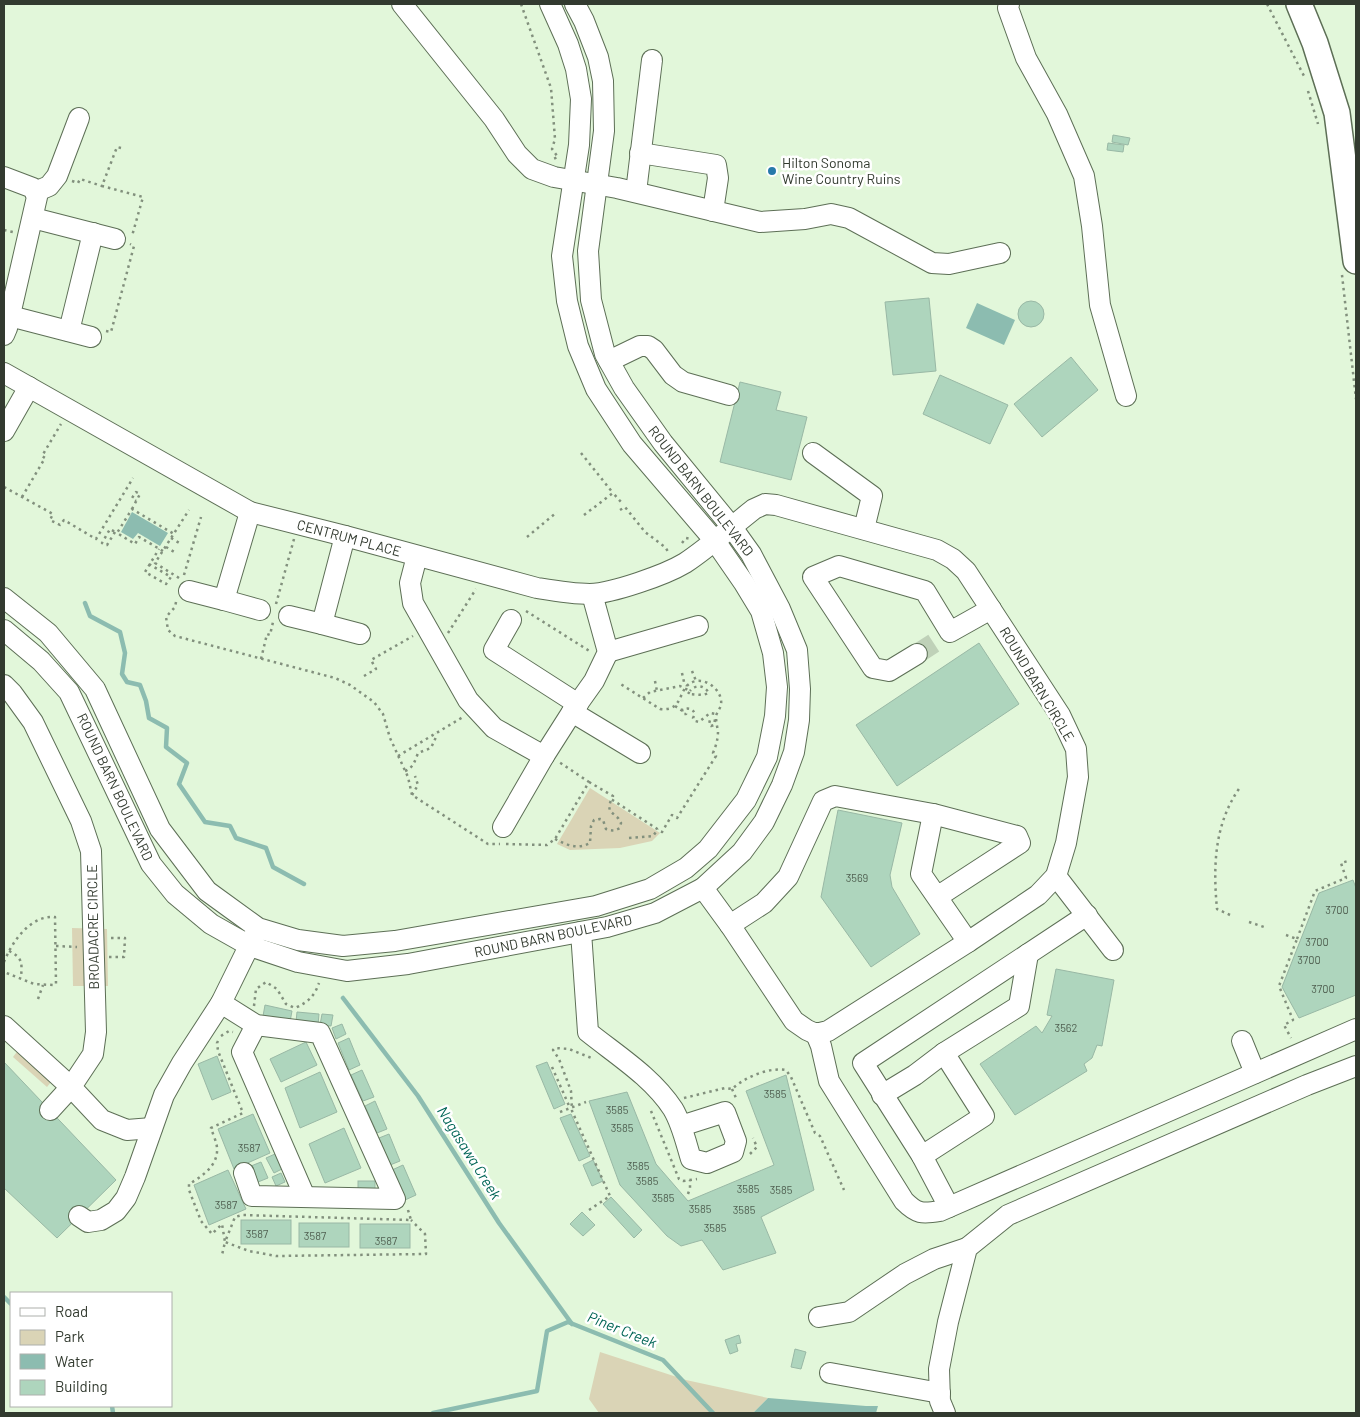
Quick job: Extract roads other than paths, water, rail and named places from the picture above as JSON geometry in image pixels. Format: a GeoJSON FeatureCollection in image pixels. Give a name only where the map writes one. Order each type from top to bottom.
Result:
{"type":"FeatureCollection","features":[{"type":"Feature","properties":{"kind":"main road"},"geometry":{"type":"LineString","coordinates":[[1299,4],[1337,113],[1349,266]]}},
{"type":"Feature","properties":{"kind":"street"},"geometry":{"type":"LineString","coordinates":[[402,4],[494,119],[517,154],[532,169],[554,177],[636,192],[760,222],[805,219],[831,214],[849,218],[932,263],[949,264],[1000,253]]}},
{"type":"Feature","properties":{"kind":"street","name":"ROUND BARN BOULEVARD"},"geometry":{"type":"LineString","coordinates":[[4,598],[48,633],[95,690],[160,829],[207,891],[258,928],[298,940],[343,946],[395,941],[596,906],[650,890],[686,868],[708,849],[746,800],[767,756],[775,716],[777,686],[773,653],[761,611],[715,541],[632,444],[596,389],[578,346],[567,300],[562,256],[580,145],[581,99],[576,69],[568,44],[550,4]]}},
{"type":"Feature","properties":{"kind":"street","name":"ROUND BARN BOULEVARD"},"geometry":{"type":"LineString","coordinates":[[4,630],[42,661],[70,692],[151,864],[175,894],[211,924],[250,946],[298,962],[347,971],[408,964],[607,927],[655,913],[703,888],[742,852],[764,822],[782,785],[794,752],[799,720],[800,689],[797,650],[780,609],[752,554],[663,443],[624,388],[605,354],[591,300],[588,251],[604,131],[603,81],[598,57],[576,4]]}},
{"type":"Feature","properties":{"kind":"street"},"geometry":{"type":"LineString","coordinates":[[1009,4],[1008,8],[1026,58],[1058,114],[1084,176],[1092,226],[1100,305],[1126,396]]}},
{"type":"Feature","properties":{"kind":"street"},"geometry":{"type":"LineString","coordinates":[[636,192],[652,60]]}},
{"type":"Feature","properties":{"kind":"street"},"geometry":{"type":"LineString","coordinates":[[35,192],[49,186],[58,176],[80,118]]}},
{"type":"Feature","properties":{"kind":"street"},"geometry":{"type":"LineString","coordinates":[[640,153],[716,165],[718,178],[714,211]]}},
{"type":"Feature","properties":{"kind":"street"},"geometry":{"type":"LineString","coordinates":[[4,178],[33,188],[38,197],[7,325],[69,331],[91,337]]}},
{"type":"Feature","properties":{"kind":"street"},"geometry":{"type":"LineString","coordinates":[[33,218],[115,239]]}},
{"type":"Feature","properties":{"kind":"street"},"geometry":{"type":"LineString","coordinates":[[69,331],[93,233]]}},
{"type":"Feature","properties":{"kind":"street"},"geometry":{"type":"LineString","coordinates":[[609,361],[640,346],[648,346],[654,350],[673,375],[683,382],[729,395]]}},
{"type":"Feature","properties":{"kind":"street","name":"CENTRUM PLACE"},"geometry":{"type":"LineString","coordinates":[[4,373],[250,512],[537,588],[564,593],[592,594],[666,572],[683,564],[715,541]]}},
{"type":"Feature","properties":{"kind":"street"},"geometry":{"type":"LineString","coordinates":[[4,431],[29,387]]}},
{"type":"Feature","properties":{"kind":"street"},"geometry":{"type":"LineString","coordinates":[[813,453],[872,496],[864,529]]}},
{"type":"Feature","properties":{"kind":"street","name":"ROUND BARN CIRCLE"},"geometry":{"type":"LineString","coordinates":[[715,541],[731,526],[764,504],[776,505],[937,550],[953,559],[966,571],[1060,715],[1076,749],[1078,776],[1066,842],[1056,876],[1038,895],[968,942],[828,1031],[816,1034]]}},
{"type":"Feature","properties":{"kind":"street"},"geometry":{"type":"LineString","coordinates":[[224,600],[250,512]]}},
{"type":"Feature","properties":{"kind":"street"},"geometry":{"type":"LineString","coordinates":[[322,624],[345,536]]}},
{"type":"Feature","properties":{"kind":"street"},"geometry":{"type":"LineString","coordinates":[[417,556],[410,582],[413,603],[468,700],[494,728],[551,758]]}},
{"type":"Feature","properties":{"kind":"street"},"geometry":{"type":"LineString","coordinates":[[917,654],[889,671],[873,668],[813,577],[838,566],[925,592],[943,637],[991,609]]}},
{"type":"Feature","properties":{"kind":"street"},"geometry":{"type":"LineString","coordinates":[[183,594],[224,600],[360,634]]}},
{"type":"Feature","properties":{"kind":"street"},"geometry":{"type":"LineString","coordinates":[[503,827],[551,758],[575,708],[594,681],[602,654],[592,594]]}},
{"type":"Feature","properties":{"kind":"street"},"geometry":{"type":"LineString","coordinates":[[517,615],[494,650],[640,753]]}},
{"type":"Feature","properties":{"kind":"street"},"geometry":{"type":"LineString","coordinates":[[602,654],[698,626]]}},
{"type":"Feature","properties":{"kind":"street","name":"BROADACRE CIRCLE"},"geometry":{"type":"LineString","coordinates":[[4,685],[33,722],[81,822],[91,851],[96,1032],[92,1054],[71,1087],[50,1110]]}},
{"type":"Feature","properties":{"kind":"street"},"geometry":{"type":"LineString","coordinates":[[730,924],[764,903],[788,877],[823,801],[835,796],[934,814],[1017,836],[1020,843],[937,897]]}},
{"type":"Feature","properties":{"kind":"street"},"geometry":{"type":"LineString","coordinates":[[934,814],[921,874],[968,942]]}},
{"type":"Feature","properties":{"kind":"street"},"geometry":{"type":"LineString","coordinates":[[1056,876],[1113,950]]}},
{"type":"Feature","properties":{"kind":"street"},"geometry":{"type":"LineString","coordinates":[[703,888],[730,924],[794,1020],[816,1034],[821,1046],[829,1081],[904,1200],[912,1208],[923,1214],[940,1211],[1356,1029]]}},
{"type":"Feature","properties":{"kind":"street"},"geometry":{"type":"LineString","coordinates":[[949,1207],[922,1156],[862,1063],[1086,916]]}},
{"type":"Feature","properties":{"kind":"street"},"geometry":{"type":"LineString","coordinates":[[79,1216],[88,1222],[100,1220],[116,1211],[126,1198],[164,1095],[182,1063],[221,1003],[258,928]]}},
{"type":"Feature","properties":{"kind":"street"},"geometry":{"type":"LineString","coordinates":[[581,932],[588,1032],[652,1083],[673,1109],[681,1126]]}},
{"type":"Feature","properties":{"kind":"street"},"geometry":{"type":"LineString","coordinates":[[882,1095],[1019,1006],[1028,954]]}},
{"type":"Feature","properties":{"kind":"street"},"geometry":{"type":"LineString","coordinates":[[221,1003],[256,1026],[320,1033],[395,1199],[252,1196],[244,1173]]}},
{"type":"Feature","properties":{"kind":"street"},"geometry":{"type":"LineString","coordinates":[[4,1026],[71,1087],[102,1120],[142,1157]]}},
{"type":"Feature","properties":{"kind":"street"},"geometry":{"type":"LineString","coordinates":[[256,1026],[242,1052],[305,1197]]}},
{"type":"Feature","properties":{"kind":"street"},"geometry":{"type":"LineString","coordinates":[[1242,1041],[1255,1074]]}},
{"type":"Feature","properties":{"kind":"street"},"geometry":{"type":"LineString","coordinates":[[922,1156],[984,1116],[944,1053]]}},
{"type":"Feature","properties":{"kind":"street"},"geometry":{"type":"LineString","coordinates":[[820,1317],[849,1312],[905,1274],[934,1259],[967,1248],[1008,1214],[1307,1084],[1356,1066]]}},
{"type":"Feature","properties":{"kind":"street"},"geometry":{"type":"LineString","coordinates":[[102,1120],[127,1130],[152,1128]]}},
{"type":"Feature","properties":{"kind":"street"},"geometry":{"type":"LineString","coordinates":[[945,1413],[940,1401],[939,1369],[948,1322],[967,1248]]}},
{"type":"Feature","properties":{"kind":"street"},"geometry":{"type":"LineString","coordinates":[[830,1373],[940,1392]]}},
{"type":"Feature","properties":{"kind":"water"},"geometry":{"type":"Polygon","coordinates":[[[977,303],[1015,320],[1004,345],[966,328],[977,303]]]}},
{"type":"Feature","properties":{"kind":"water"},"geometry":{"type":"Polygon","coordinates":[[[132,512],[168,533],[160,546],[138,533],[133,539],[121,532],[132,512]]]}},
{"type":"Feature","properties":{"kind":"water"},"geometry":{"type":"Polygon","coordinates":[[[768,1398],[878,1406],[876,1413],[753,1413],[768,1398]]]}},
{"type":"Feature","properties":{"kind":"waterway","name":"Nagasawa Creek"},"geometry":{"type":"LineString","coordinates":[[85,603],[90,616],[120,632],[125,653],[122,674],[127,682],[140,685],[146,701],[149,718],[167,728],[166,747],[187,763],[179,784],[205,822],[230,826],[236,838],[266,848],[273,867],[304,884]]}},
{"type":"Feature","properties":{"kind":"waterway","name":"Nagasawa Creek"},"geometry":{"type":"LineString","coordinates":[[343,998],[418,1096],[499,1223],[572,1324]]}},
{"type":"Feature","properties":{"kind":"waterway","name":"Piner Creek"},"geometry":{"type":"LineString","coordinates":[[4,1297],[10,1303]]}},
{"type":"Feature","properties":{"kind":"waterway","name":"Piner Creek"},"geometry":{"type":"LineString","coordinates":[[433,1413],[537,1391],[547,1331],[568,1322],[663,1360],[713,1413]]}},
{"type":"Feature","properties":{"kind":"waterway","name":"Piner Creek"},"geometry":{"type":"LineString","coordinates":[[112,1407],[113,1413]]}},
{"type":"Feature","properties":{"kind":"tunnel"},"geometry":{"type":"LineString","coordinates":[[917,654],[937,641]]}},
{"type":"Feature","properties":{"kind":"place","name":"Hilton Sonoma Wine Country Ruins"},"geometry":{"type":"Point","coordinates":[772,171]}}]}
